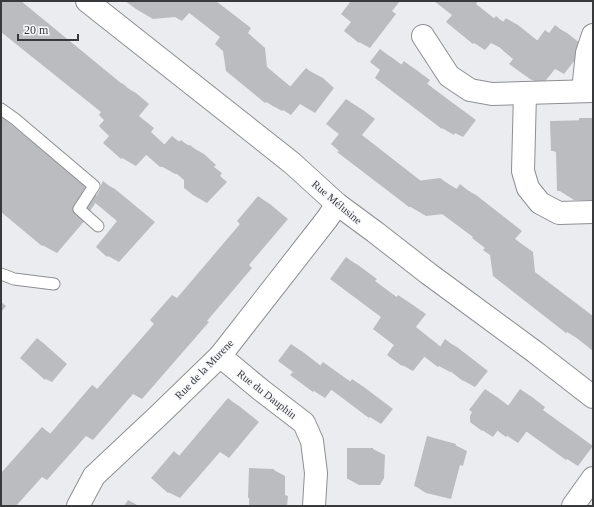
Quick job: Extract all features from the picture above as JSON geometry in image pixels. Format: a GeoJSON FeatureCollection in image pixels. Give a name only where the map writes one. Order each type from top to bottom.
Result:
{"type":"FeatureCollection","features":[{"type":"Feature","properties":{"kind":"street","name":"Rue Mélusine"},"geometry":{"type":"LineString","coordinates":[[86,1],[292,163],[337,204],[593,397]]}},
{"type":"Feature","properties":{"kind":"street"},"geometry":{"type":"LineString","coordinates":[[423,36],[449,76],[470,90],[492,94],[588,91],[587,53],[593,35]]}},
{"type":"Feature","properties":{"kind":"street"},"geometry":{"type":"LineString","coordinates":[[525,93],[523,171],[528,188],[540,202],[559,213],[593,212]]}},
{"type":"Feature","properties":{"kind":"street","name":"Rue de la Murene"},"geometry":{"type":"LineString","coordinates":[[78,506],[94,476],[220,356],[337,204]]}},
{"type":"Feature","properties":{"kind":"street","name":"Rue du Dauphin"},"geometry":{"type":"LineString","coordinates":[[220,356],[304,423],[312,441],[316,473],[314,506]]}},
{"type":"Feature","properties":{"kind":"street"},"geometry":{"type":"LineString","coordinates":[[573,506],[593,478]]}},
{"type":"Feature","properties":{"kind":"lane"},"geometry":{"type":"LineString","coordinates":[[1,109],[15,119],[94,186],[78,209],[98,226]]}},
{"type":"Feature","properties":{"kind":"lane"},"geometry":{"type":"LineString","coordinates":[[1,274],[14,279],[54,284]]}},
{"type":"Feature","properties":{"kind":"building"},"geometry":{"type":"Polygon","coordinates":[[[1,1],[18,1],[121,85],[122,83],[136,95],[125,108],[140,119],[137,123],[163,146],[172,136],[179,142],[181,140],[188,146],[190,145],[203,156],[201,158],[208,165],[206,167],[213,173],[193,195],[184,188],[184,180],[168,166],[160,167],[134,144],[121,159],[103,143],[109,136],[99,126],[104,120],[99,115],[101,112],[1,32],[1,1]]]}},
{"type":"Feature","properties":{"kind":"building"},"geometry":{"type":"Polygon","coordinates":[[[174,1],[213,1],[235,18],[232,23],[249,37],[251,56],[289,88],[306,68],[318,78],[298,104],[285,93],[274,107],[267,101],[265,103],[226,71],[223,51],[215,44],[220,37],[174,1]]]}},
{"type":"Feature","properties":{"kind":"building"},"geometry":{"type":"Polygon","coordinates":[[[351,1],[377,1],[385,7],[359,43],[344,31],[351,22],[341,14],[351,1]]]}},
{"type":"Feature","properties":{"kind":"building"},"geometry":{"type":"Polygon","coordinates":[[[434,1],[470,1],[493,20],[496,16],[503,22],[506,18],[537,41],[545,30],[549,33],[555,25],[574,40],[552,68],[544,62],[530,79],[509,64],[513,59],[490,39],[487,42],[480,36],[473,44],[446,22],[452,15],[434,1]]]}},
{"type":"Feature","properties":{"kind":"building"},"geometry":{"type":"Polygon","coordinates":[[[380,49],[401,65],[404,61],[419,73],[417,76],[465,113],[451,131],[444,126],[442,129],[375,78],[380,70],[370,62],[380,49]]]}},
{"type":"Feature","properties":{"kind":"building"},"geometry":{"type":"Polygon","coordinates":[[[346,99],[359,109],[339,134],[326,124],[346,99]]]}},
{"type":"Feature","properties":{"kind":"building"},"geometry":{"type":"Polygon","coordinates":[[[1,118],[84,188],[72,209],[42,246],[1,212],[1,118]]]}},
{"type":"Feature","properties":{"kind":"building"},"geometry":{"type":"Polygon","coordinates":[[[593,120],[593,185],[579,186],[579,191],[557,191],[556,151],[551,151],[550,121],[593,120]]]}},
{"type":"Feature","properties":{"kind":"building"},"geometry":{"type":"Polygon","coordinates":[[[346,125],[418,181],[440,178],[456,190],[460,184],[506,221],[499,229],[516,242],[519,261],[593,320],[593,351],[568,331],[566,333],[493,276],[490,255],[483,250],[485,248],[472,238],[473,237],[430,205],[409,207],[337,152],[339,151],[331,144],[346,125]]]}},
{"type":"Feature","properties":{"kind":"building"},"geometry":{"type":"Polygon","coordinates":[[[103,181],[144,215],[107,257],[96,247],[117,221],[93,201],[100,190],[103,181]]]}},
{"type":"Feature","properties":{"kind":"building"},"geometry":{"type":"Polygon","coordinates":[[[258,196],[278,212],[238,258],[241,261],[196,314],[198,315],[130,393],[122,386],[81,434],[75,430],[36,474],[31,470],[1,504],[1,473],[42,427],[50,434],[92,385],[97,389],[154,324],[150,320],[172,295],[177,298],[240,224],[237,221],[258,196]]]}},
{"type":"Feature","properties":{"kind":"building"},"geometry":{"type":"Polygon","coordinates":[[[346,257],[366,272],[364,274],[396,298],[398,295],[415,307],[405,320],[440,347],[445,339],[477,364],[463,381],[441,364],[438,367],[414,349],[402,366],[387,355],[394,345],[373,329],[381,317],[330,279],[346,257]]]}},
{"type":"Feature","properties":{"kind":"building"},"geometry":{"type":"Polygon","coordinates":[[[37,338],[62,360],[45,380],[20,358],[37,338]]]}},
{"type":"Feature","properties":{"kind":"building"},"geometry":{"type":"Polygon","coordinates":[[[291,344],[320,366],[323,362],[350,382],[352,379],[382,402],[369,418],[321,382],[313,392],[290,375],[293,372],[278,361],[291,344]]]}},
{"type":"Feature","properties":{"kind":"building"},"geometry":{"type":"Polygon","coordinates":[[[485,389],[508,406],[520,389],[535,400],[532,403],[582,439],[566,460],[516,424],[506,437],[487,423],[482,431],[470,422],[472,412],[469,410],[485,389]]]}},
{"type":"Feature","properties":{"kind":"building"},"geometry":{"type":"Polygon","coordinates":[[[228,398],[248,415],[217,452],[209,445],[168,493],[151,478],[174,451],[179,456],[228,398]]]}},
{"type":"Feature","properties":{"kind":"building"},"geometry":{"type":"Polygon","coordinates":[[[427,436],[456,444],[451,460],[448,459],[439,493],[414,486],[427,436]]]}},
{"type":"Feature","properties":{"kind":"building"},"geometry":{"type":"Polygon","coordinates":[[[347,448],[373,448],[373,472],[368,479],[347,479],[347,448]]]}},
{"type":"Feature","properties":{"kind":"building"},"geometry":{"type":"Polygon","coordinates":[[[249,468],[274,469],[274,499],[248,498],[249,468]]]}}]}
